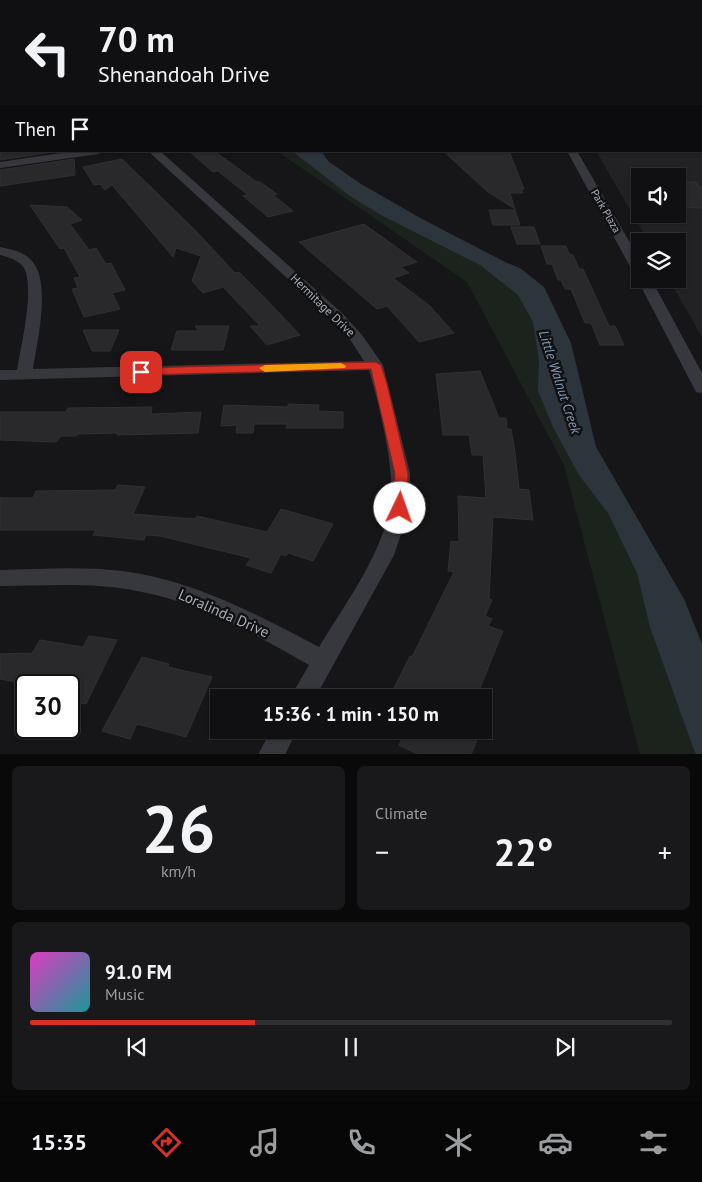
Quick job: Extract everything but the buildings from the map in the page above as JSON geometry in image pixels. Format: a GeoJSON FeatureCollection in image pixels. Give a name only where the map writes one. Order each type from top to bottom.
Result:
{"type":"FeatureCollection","features":[{"type":"Feature","properties":{"kind":"street"},"geometry":{"type":"LineString","coordinates":[[0,165],[91,152]]}},
{"type":"Feature","properties":{"kind":"street","name":"Hermitage Drive"},"geometry":{"type":"LineString","coordinates":[[154,152],[338,317],[357,338],[375,365],[381,384],[402,474],[400,508],[384,555],[307,689]]}},
{"type":"Feature","properties":{"kind":"street","name":"Park Plaza"},"geometry":{"type":"LineString","coordinates":[[573,152],[631,256]]}},
{"type":"Feature","properties":{"kind":"street"},"geometry":{"type":"LineString","coordinates":[[0,250],[19,256],[31,268],[36,282],[24,375]]}},
{"type":"Feature","properties":{"kind":"street"},"geometry":{"type":"LineString","coordinates":[[649,288],[702,388]]}},
{"type":"Feature","properties":{"kind":"street"},"geometry":{"type":"LineString","coordinates":[[0,375],[375,365]]}},
{"type":"Feature","properties":{"kind":"street","name":"Loralinda Drive"},"geometry":{"type":"LineString","coordinates":[[0,578],[81,577],[137,582],[187,594],[243,618],[323,661]]}},
{"type":"Feature","properties":{"kind":"street"},"geometry":{"type":"LineString","coordinates":[[271,754],[279,739]]}},
{"type":"Feature","properties":{"kind":"shaded area"},"geometry":{"type":"Polygon","coordinates":[[[278,152],[313,152],[337,171],[411,217],[536,282],[596,447],[684,599],[702,644],[702,754],[640,754],[564,465],[467,282],[278,152]]]}},
{"type":"Feature","properties":{"kind":"shaded area"},"geometry":{"type":"Polygon","coordinates":[[[597,152],[702,152],[702,337],[674,288],[686,288],[686,233],[643,233],[638,223],[686,223],[686,168],[631,168],[631,212],[597,152]]]}},
{"type":"Feature","properties":{"kind":"water","name":"Little Walnut Creek"},"geometry":{"type":"Polygon","coordinates":[[[293,152],[322,152],[328,161],[361,184],[424,220],[520,268],[544,287],[571,343],[596,447],[684,599],[702,644],[702,754],[696,754],[694,750],[650,627],[637,573],[608,513],[579,475],[553,427],[538,391],[539,360],[533,322],[518,295],[480,265],[381,215],[350,196],[293,152]]]}},
{"type":"Feature","properties":{"kind":"slow traffic"},"geometry":{"type":"LineString","coordinates":[[265,368],[341,366]]}},
{"type":"Feature","properties":{"kind":"route"},"geometry":{"type":"LineString","coordinates":[[141,372],[375,365],[402,474],[400,508]]}}]}
